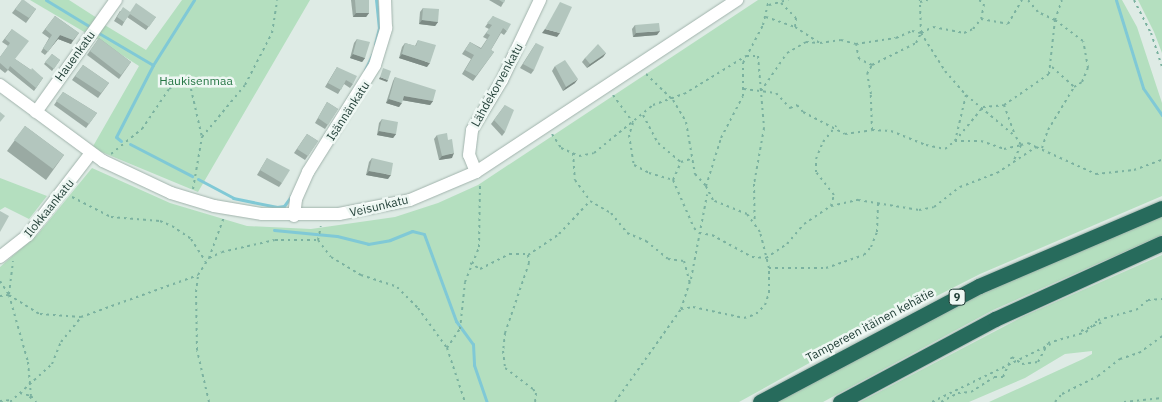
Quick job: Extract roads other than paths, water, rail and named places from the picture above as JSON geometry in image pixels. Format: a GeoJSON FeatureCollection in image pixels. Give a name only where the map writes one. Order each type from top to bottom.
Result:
{"type":"FeatureCollection","features":[{"type":"Feature","properties":{"kind":"highway","name":"Tampereen itäinen kehätie"},"geometry":{"type":"LineString","coordinates":[[760,402],[979,286],[1162,208]]}},
{"type":"Feature","properties":{"kind":"highway"},"geometry":{"type":"LineString","coordinates":[[840,402],[995,319],[1162,244]]}},
{"type":"Feature","properties":{"kind":"street","name":"Hauenkatu"},"geometry":{"type":"LineString","coordinates":[[36,112],[116,0]]}},
{"type":"Feature","properties":{"kind":"street","name":"Isännänkatu"},"geometry":{"type":"LineString","coordinates":[[294,216],[296,199],[308,172],[375,65],[386,28],[385,0]]}},
{"type":"Feature","properties":{"kind":"street","name":"Lähdekorvenkatu"},"geometry":{"type":"LineString","coordinates":[[477,175],[469,155],[472,130],[502,80],[540,0]]}},
{"type":"Feature","properties":{"kind":"street","name":"Veisunkatu"},"geometry":{"type":"LineString","coordinates":[[0,85],[103,161],[144,182],[191,199],[226,209],[294,216],[374,209],[430,193],[477,175],[736,0]]}},
{"type":"Feature","properties":{"kind":"street","name":"Ilokkaankatu"},"geometry":{"type":"LineString","coordinates":[[0,257],[14,249],[64,191],[91,153]]}},
{"type":"Feature","properties":{"kind":"waterway"},"geometry":{"type":"LineString","coordinates":[[46,0],[92,28]]}},
{"type":"Feature","properties":{"kind":"waterway"},"geometry":{"type":"LineString","coordinates":[[121,141],[116,137],[153,65],[194,0]]}},
{"type":"Feature","properties":{"kind":"waterway"},"geometry":{"type":"LineString","coordinates":[[375,44],[379,28],[376,0]]}},
{"type":"Feature","properties":{"kind":"waterway"},"geometry":{"type":"LineString","coordinates":[[1116,0],[1143,88],[1162,115]]}},
{"type":"Feature","properties":{"kind":"waterway"},"geometry":{"type":"LineString","coordinates":[[97,32],[153,65]]}},
{"type":"Feature","properties":{"kind":"waterway"},"geometry":{"type":"LineString","coordinates":[[365,70],[372,55]]}},
{"type":"Feature","properties":{"kind":"waterway"},"geometry":{"type":"LineString","coordinates":[[130,144],[192,176]]}},
{"type":"Feature","properties":{"kind":"waterway"},"geometry":{"type":"LineString","coordinates":[[198,179],[233,198],[277,207],[284,206],[292,195]]}},
{"type":"Feature","properties":{"kind":"waterway"},"geometry":{"type":"LineString","coordinates":[[274,230],[337,236],[368,244],[390,240],[412,231],[424,234],[456,321],[473,344],[474,365],[487,402]]}},
{"type":"Feature","properties":{"kind":"park label","name":"Haukisenmaa"},"geometry":{"type":"Point","coordinates":[196,81]}}]}
